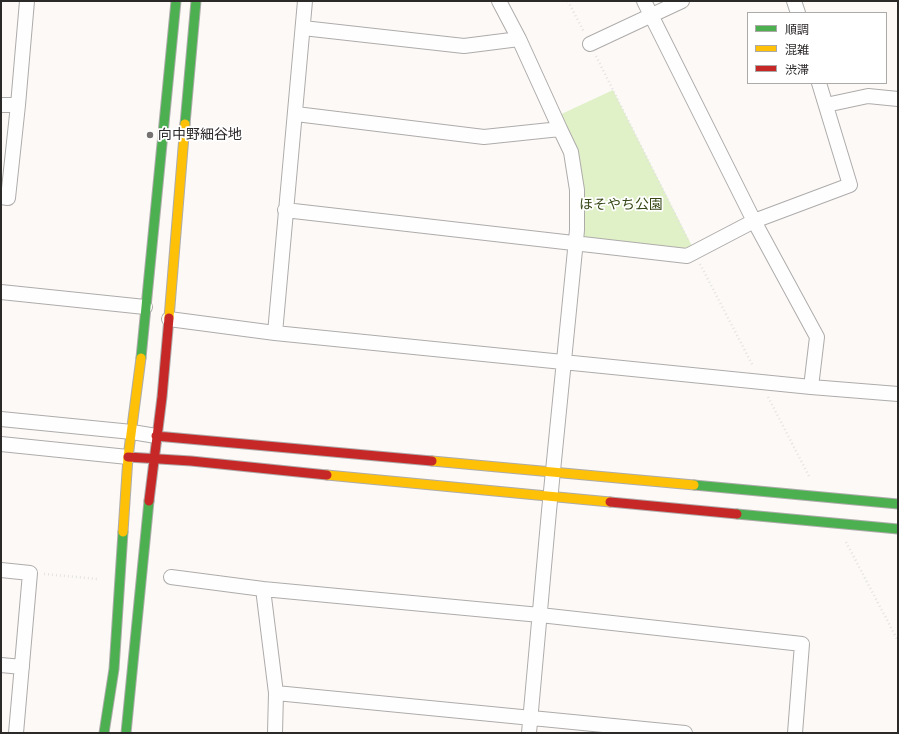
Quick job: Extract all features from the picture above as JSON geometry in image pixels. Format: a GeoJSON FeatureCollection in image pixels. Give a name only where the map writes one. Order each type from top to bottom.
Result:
{"type":"FeatureCollection","features":[{"type":"Feature","properties":{"kind":"street"},"geometry":{"type":"LineString","coordinates":[[1,197],[8,198],[27,1]]}},
{"type":"Feature","properties":{"kind":"street"},"geometry":{"type":"LineString","coordinates":[[104,733],[114,669],[128,457],[137,394],[176,1]]}},
{"type":"Feature","properties":{"kind":"street"},"geometry":{"type":"LineString","coordinates":[[126,733],[156,436],[162,397],[196,1]]}},
{"type":"Feature","properties":{"kind":"street"},"geometry":{"type":"LineString","coordinates":[[275,333],[285,210],[296,114],[305,1]]}},
{"type":"Feature","properties":{"kind":"street"},"geometry":{"type":"LineString","coordinates":[[499,1],[519,39],[571,152],[577,190],[576,244],[529,733]]}},
{"type":"Feature","properties":{"kind":"street"},"geometry":{"type":"LineString","coordinates":[[644,1],[754,221],[817,337],[811,387]]}},
{"type":"Feature","properties":{"kind":"street"},"geometry":{"type":"LineString","coordinates":[[590,44],[682,1]]}},
{"type":"Feature","properties":{"kind":"street"},"geometry":{"type":"LineString","coordinates":[[794,1],[798,12]]}},
{"type":"Feature","properties":{"kind":"street"},"geometry":{"type":"LineString","coordinates":[[303,28],[464,46],[519,39]]}},
{"type":"Feature","properties":{"kind":"street"},"geometry":{"type":"LineString","coordinates":[[285,210],[687,256],[754,221],[850,184],[819,84]]}},
{"type":"Feature","properties":{"kind":"street"},"geometry":{"type":"LineString","coordinates":[[826,105],[868,96],[898,99]]}},
{"type":"Feature","properties":{"kind":"street"},"geometry":{"type":"LineString","coordinates":[[1,105],[18,106]]}},
{"type":"Feature","properties":{"kind":"street"},"geometry":{"type":"LineString","coordinates":[[296,114],[484,137],[560,129]]}},
{"type":"Feature","properties":{"kind":"street"},"geometry":{"type":"LineString","coordinates":[[1,292],[145,308]]}},
{"type":"Feature","properties":{"kind":"street"},"geometry":{"type":"LineString","coordinates":[[169,319],[275,333],[811,387],[898,394]]}},
{"type":"Feature","properties":{"kind":"street"},"geometry":{"type":"LineString","coordinates":[[1,419],[132,432],[156,436],[553,474],[898,504]]}},
{"type":"Feature","properties":{"kind":"street"},"geometry":{"type":"LineString","coordinates":[[1,444],[898,530]]}},
{"type":"Feature","properties":{"kind":"street"},"geometry":{"type":"LineString","coordinates":[[1,570],[30,573],[16,733]]}},
{"type":"Feature","properties":{"kind":"street"},"geometry":{"type":"LineString","coordinates":[[171,577],[263,589],[540,615],[802,644],[795,733]]}},
{"type":"Feature","properties":{"kind":"street"},"geometry":{"type":"LineString","coordinates":[[263,589],[276,693],[276,733]]}},
{"type":"Feature","properties":{"kind":"street"},"geometry":{"type":"LineString","coordinates":[[1,665],[22,667]]}},
{"type":"Feature","properties":{"kind":"street"},"geometry":{"type":"LineString","coordinates":[[276,693],[685,733]]}},
{"type":"Feature","properties":{"kind":"path"},"geometry":{"type":"LineString","coordinates":[[568,1],[810,479]]}},
{"type":"Feature","properties":{"kind":"path"},"geometry":{"type":"LineString","coordinates":[[846,542],[898,641]]}},
{"type":"Feature","properties":{"kind":"path"},"geometry":{"type":"LineString","coordinates":[[30,573],[98,578]]}},
{"type":"Feature","properties":{"kind":"green space","name":"ほそやち公園"},"geometry":{"type":"Polygon","coordinates":[[[613,90],[695,252],[576,244],[577,190],[555,117],[613,90]]]}},
{"type":"Feature","properties":{"kind":"traffic: fast"},"geometry":{"type":"LineString","coordinates":[[141,358],[176,1]]}},
{"type":"Feature","properties":{"kind":"traffic: fast"},"geometry":{"type":"LineString","coordinates":[[185,124],[196,1]]}},
{"type":"Feature","properties":{"kind":"traffic: fast"},"geometry":{"type":"LineString","coordinates":[[694,485],[898,504]]}},
{"type":"Feature","properties":{"kind":"traffic: fast"},"geometry":{"type":"LineString","coordinates":[[126,733],[149,501]]}},
{"type":"Feature","properties":{"kind":"traffic: fast"},"geometry":{"type":"LineString","coordinates":[[737,514],[898,529]]}},
{"type":"Feature","properties":{"kind":"traffic: fast"},"geometry":{"type":"LineString","coordinates":[[104,733],[114,669],[123,532]]}},
{"type":"Feature","properties":{"kind":"traffic: slow"},"geometry":{"type":"LineString","coordinates":[[169,318],[185,124]]}},
{"type":"Feature","properties":{"kind":"traffic: slow"},"geometry":{"type":"LineString","coordinates":[[123,532],[128,457],[141,358]]}},
{"type":"Feature","properties":{"kind":"traffic: slow"},"geometry":{"type":"LineString","coordinates":[[432,461],[694,485]]}},
{"type":"Feature","properties":{"kind":"traffic: slow"},"geometry":{"type":"LineString","coordinates":[[327,475],[610,502]]}},
{"type":"Feature","properties":{"kind":"traffic: jam"},"geometry":{"type":"LineString","coordinates":[[149,501],[162,397],[169,318]]}},
{"type":"Feature","properties":{"kind":"traffic: jam"},"geometry":{"type":"LineString","coordinates":[[156,436],[432,461]]}},
{"type":"Feature","properties":{"kind":"traffic: jam"},"geometry":{"type":"LineString","coordinates":[[128,457],[191,461],[327,475]]}},
{"type":"Feature","properties":{"kind":"traffic: jam"},"geometry":{"type":"LineString","coordinates":[[610,502],[737,514]]}},
{"type":"Feature","properties":{"kind":"place","name":"向中野細谷地"},"geometry":{"type":"Point","coordinates":[150,135]}}]}
